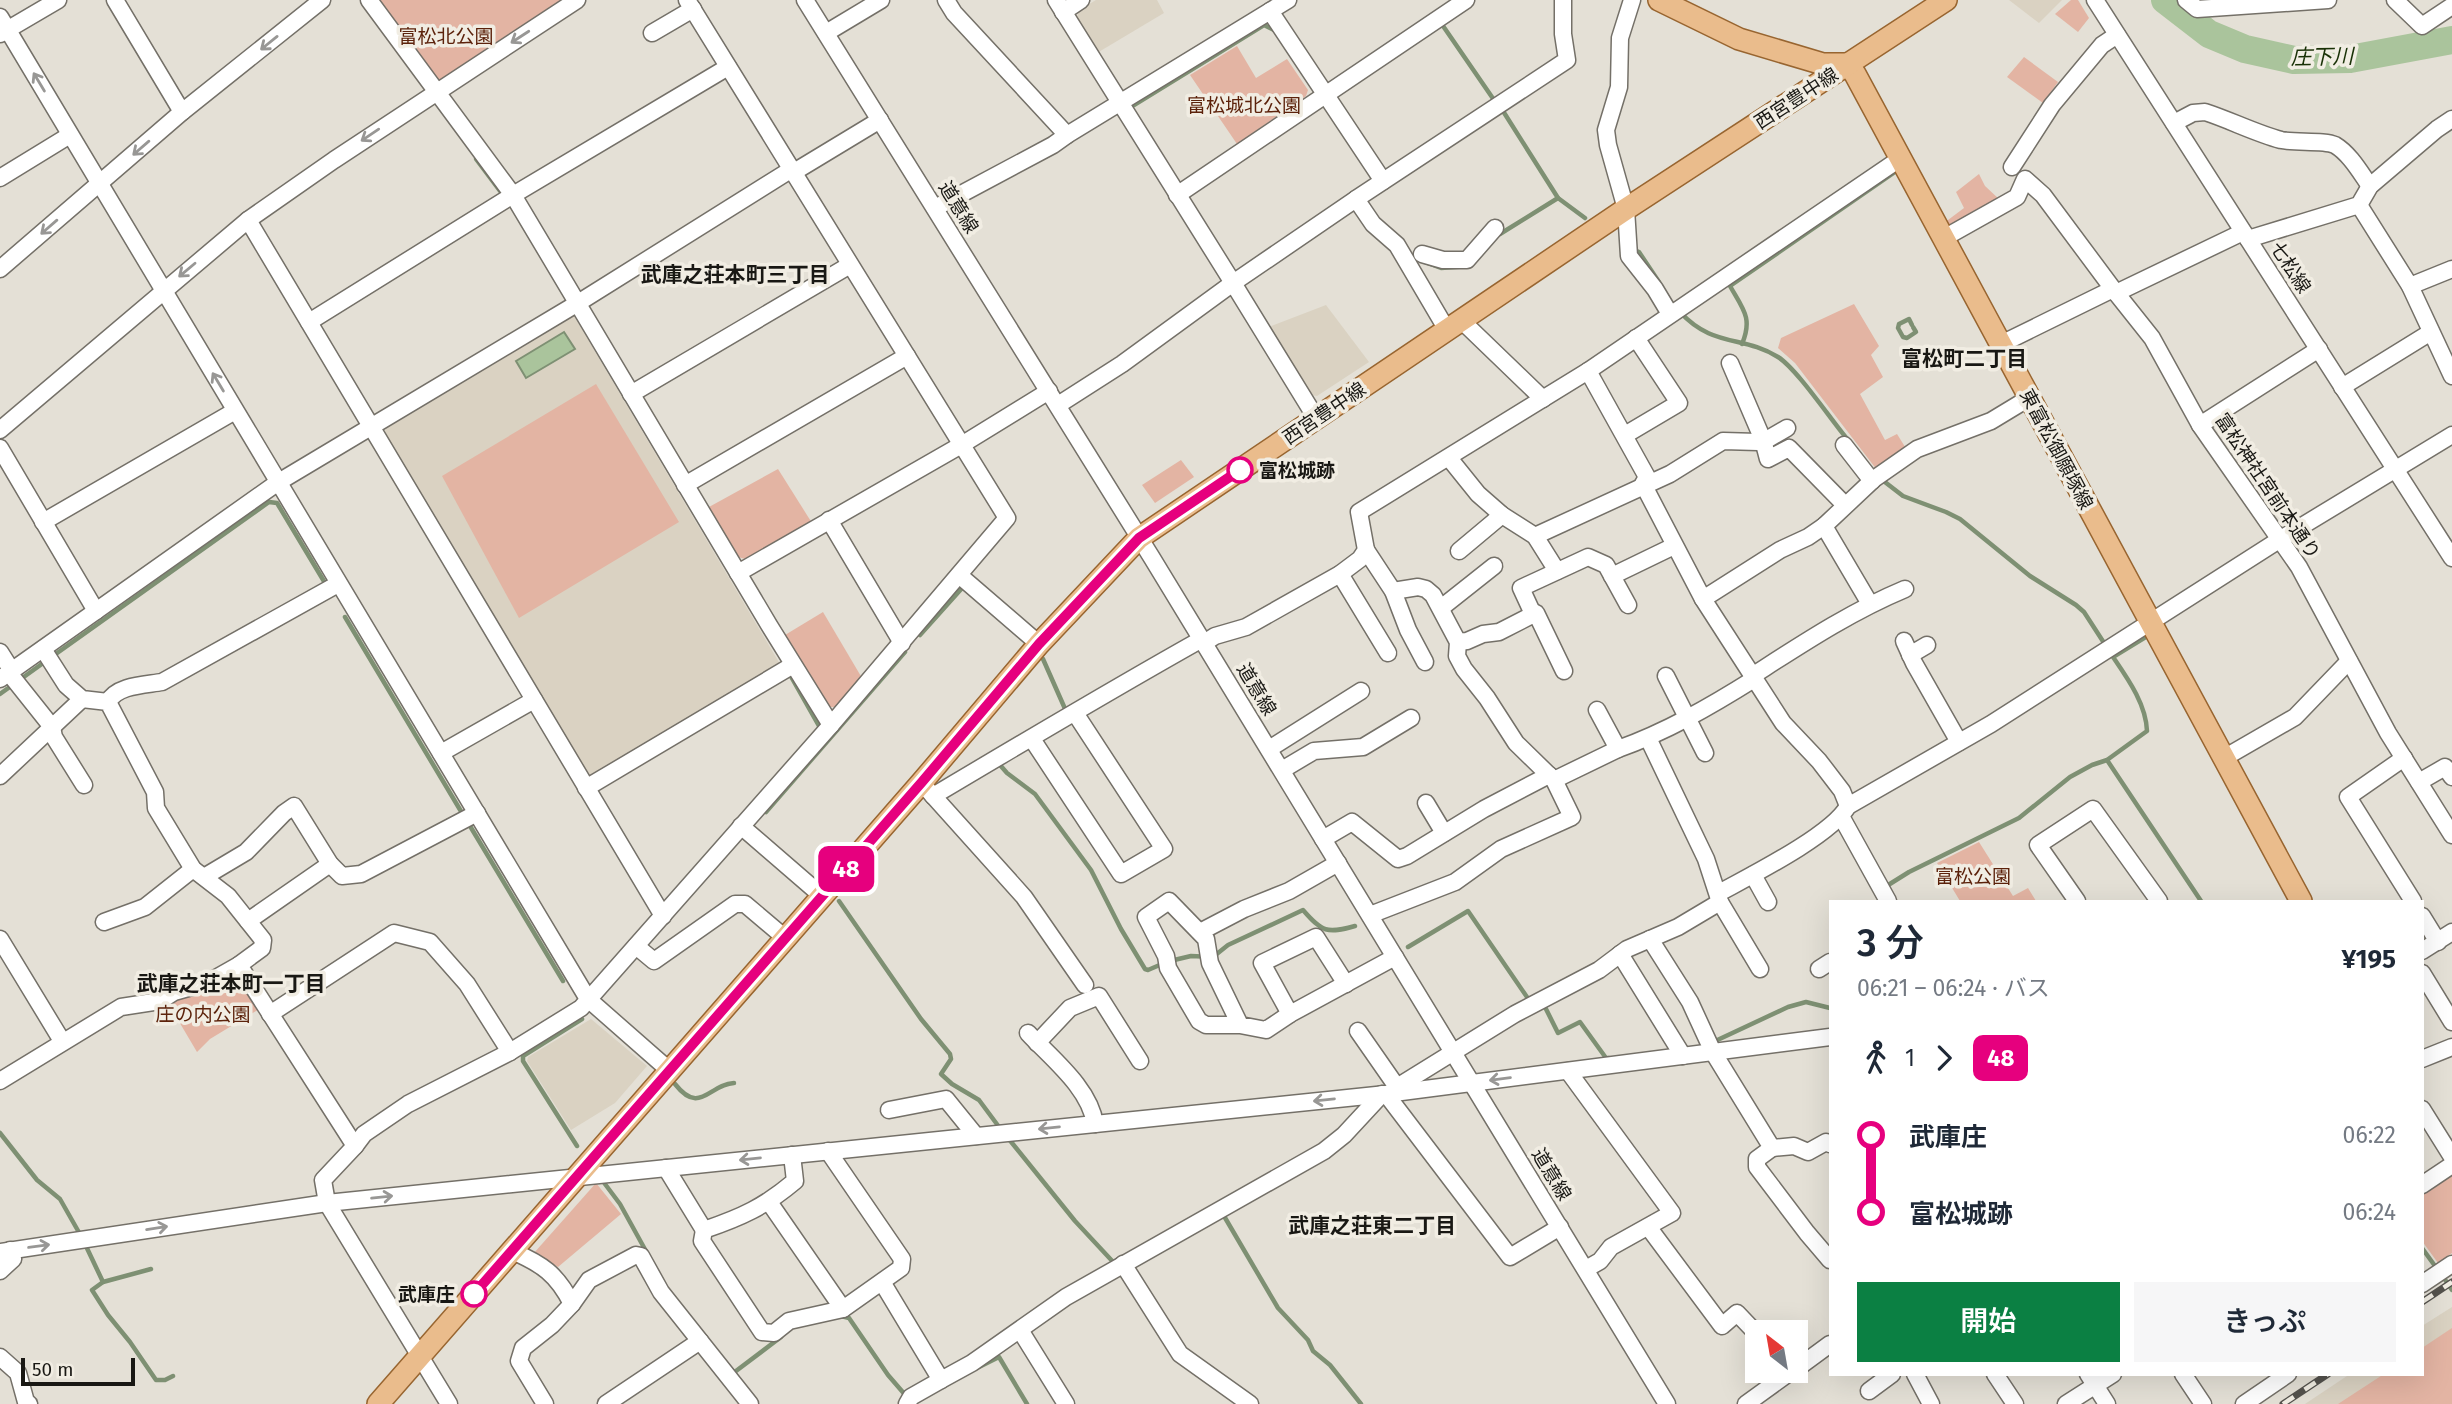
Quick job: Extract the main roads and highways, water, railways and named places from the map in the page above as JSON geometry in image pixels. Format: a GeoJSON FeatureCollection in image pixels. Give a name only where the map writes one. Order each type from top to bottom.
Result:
{"type":"FeatureCollection","features":[{"type":"Feature","properties":{"kind":"main road"},"geometry":{"type":"LineString","coordinates":[[1659,0],[1739,39],[1823,64],[1847,64]]}},
{"type":"Feature","properties":{"kind":"main road","name":"西宮豊中線"},"geometry":{"type":"LineString","coordinates":[[378,1404],[784,937],[927,789],[1039,644],[1139,538],[1626,209],[1946,0]]}},
{"type":"Feature","properties":{"kind":"main road","name":"東富松御願塚線"},"geometry":{"type":"LineString","coordinates":[[1847,64],[1901,158],[2300,900]]}},
{"type":"Feature","properties":{"kind":"waterway","name":"庄下川"},"geometry":{"type":"LineString","coordinates":[[2165,0],[2209,34],[2245,49],[2294,60],[2350,59],[2452,40]]}},
{"type":"Feature","properties":{"kind":"waterway"},"geometry":{"type":"LineString","coordinates":[[1441,23],[1494,100]]}},
{"type":"Feature","properties":{"kind":"waterway"},"geometry":{"type":"LineString","coordinates":[[1134,105],[1264,25],[1274,30]]}},
{"type":"Feature","properties":{"kind":"waterway"},"geometry":{"type":"LineString","coordinates":[[1503,111],[1558,198]]}},
{"type":"Feature","properties":{"kind":"waterway"},"geometry":{"type":"LineString","coordinates":[[476,159],[500,191]]}},
{"type":"Feature","properties":{"kind":"waterway"},"geometry":{"type":"LineString","coordinates":[[1742,344],[1747,327],[1745,314],[1730,286],[1895,172]]}},
{"type":"Feature","properties":{"kind":"waterway"},"geometry":{"type":"LineString","coordinates":[[1500,234],[1558,198],[1585,218]]}},
{"type":"Feature","properties":{"kind":"waterway"},"geometry":{"type":"LineString","coordinates":[[1632,249],[1639,252],[1659,282]]}},
{"type":"Feature","properties":{"kind":"waterway"},"geometry":{"type":"LineString","coordinates":[[1425,262],[1441,268],[1470,266]]}},
{"type":"Feature","properties":{"kind":"waterway"},"geometry":{"type":"LineString","coordinates":[[1680,312],[1704,331],[1765,350],[1786,363],[1848,440]]}},
{"type":"Feature","properties":{"kind":"waterway"},"geometry":{"type":"LineString","coordinates":[[1912,325],[1909,319],[1899,324],[1898,328],[1903,337],[1907,338],[1916,332],[1913,327]]}},
{"type":"Feature","properties":{"kind":"waterway"},"geometry":{"type":"LineString","coordinates":[[1881,479],[1903,496],[1960,519],[2030,576],[2076,605],[2084,612],[2106,646]]}},
{"type":"Feature","properties":{"kind":"waterway"},"geometry":{"type":"LineString","coordinates":[[53,656],[269,502],[277,503],[325,583]]}},
{"type":"Feature","properties":{"kind":"waterway"},"geometry":{"type":"LineString","coordinates":[[920,635],[963,587]]}},
{"type":"Feature","properties":{"kind":"waterway"},"geometry":{"type":"LineString","coordinates":[[345,617],[462,813]]}},
{"type":"Feature","properties":{"kind":"waterway"},"geometry":{"type":"LineString","coordinates":[[1885,887],[1909,872],[2019,818],[2070,777],[2107,760],[2147,731],[2140,702],[2113,657],[2149,635]]}},
{"type":"Feature","properties":{"kind":"waterway"},"geometry":{"type":"LineString","coordinates":[[766,812],[905,652]]}},
{"type":"Feature","properties":{"kind":"waterway"},"geometry":{"type":"LineString","coordinates":[[1043,659],[1066,711]]}},
{"type":"Feature","properties":{"kind":"waterway"},"geometry":{"type":"LineString","coordinates":[[0,694],[46,661]]}},
{"type":"Feature","properties":{"kind":"waterway"},"geometry":{"type":"LineString","coordinates":[[789,673],[819,726]]}},
{"type":"Feature","properties":{"kind":"waterway"},"geometry":{"type":"LineString","coordinates":[[2107,760],[2200,900]]}},
{"type":"Feature","properties":{"kind":"waterway"},"geometry":{"type":"LineString","coordinates":[[1000,765],[1035,794],[1091,870],[1145,969],[1162,964]]}},
{"type":"Feature","properties":{"kind":"waterway"},"geometry":{"type":"LineString","coordinates":[[470,826],[563,981]]}},
{"type":"Feature","properties":{"kind":"waterway"},"geometry":{"type":"LineString","coordinates":[[839,901],[921,1019],[950,1054],[951,1059],[941,1074],[979,1100],[1002,1131]]}},
{"type":"Feature","properties":{"kind":"waterway"},"geometry":{"type":"LineString","coordinates":[[1170,961],[1191,956],[1213,957],[1228,945],[1303,910],[1315,923],[1326,929],[1338,930],[1355,926]]}},
{"type":"Feature","properties":{"kind":"waterway"},"geometry":{"type":"LineString","coordinates":[[1408,947],[1468,911],[1529,1000]]}},
{"type":"Feature","properties":{"kind":"waterway"},"geometry":{"type":"LineString","coordinates":[[1711,1043],[1788,1007],[1806,1002],[1829,1008]]}},
{"type":"Feature","properties":{"kind":"waterway"},"geometry":{"type":"LineString","coordinates":[[1546,1009],[1558,1033],[1580,1022],[1606,1058],[1609,1058]]}},
{"type":"Feature","properties":{"kind":"waterway"},"geometry":{"type":"LineString","coordinates":[[577,1146],[523,1061],[523,1056],[582,1019]]}},
{"type":"Feature","properties":{"kind":"waterway"},"geometry":{"type":"LineString","coordinates":[[675,1084],[684,1093],[698,1098],[734,1083]]}},
{"type":"Feature","properties":{"kind":"waterway"},"geometry":{"type":"LineString","coordinates":[[0,1133],[37,1180],[60,1199],[81,1236]]}},
{"type":"Feature","properties":{"kind":"waterway"},"geometry":{"type":"LineString","coordinates":[[1008,1138],[1075,1221],[1115,1264]]}},
{"type":"Feature","properties":{"kind":"waterway"},"geometry":{"type":"LineString","coordinates":[[602,1180],[620,1204],[647,1253]]}},
{"type":"Feature","properties":{"kind":"waterway"},"geometry":{"type":"LineString","coordinates":[[1224,1216],[1278,1308],[1361,1404]]}},
{"type":"Feature","properties":{"kind":"waterway"},"geometry":{"type":"LineString","coordinates":[[85,1244],[103,1282],[92,1290],[108,1315],[156,1380],[173,1376]]}},
{"type":"Feature","properties":{"kind":"waterway"},"geometry":{"type":"LineString","coordinates":[[2424,1251],[2435,1266]]}},
{"type":"Feature","properties":{"kind":"waterway"},"geometry":{"type":"LineString","coordinates":[[103,1282],[151,1269]]}},
{"type":"Feature","properties":{"kind":"waterway"},"geometry":{"type":"LineString","coordinates":[[2444,1278],[2452,1290]]}},
{"type":"Feature","properties":{"kind":"waterway"},"geometry":{"type":"LineString","coordinates":[[841,1316],[849,1318],[888,1375],[907,1397]]}},
{"type":"Feature","properties":{"kind":"waterway"},"geometry":{"type":"LineString","coordinates":[[732,1374],[781,1337]]}},
{"type":"Feature","properties":{"kind":"waterway"},"geometry":{"type":"LineString","coordinates":[[979,1367],[999,1357],[1027,1404]]}},
{"type":"Feature","properties":{"kind":"railway"},"geometry":{"type":"LineString","coordinates":[[2424,1301],[2452,1282]]}},
{"type":"Feature","properties":{"kind":"railway"},"geometry":{"type":"LineString","coordinates":[[2283,1404],[2325,1376]]}},
{"type":"Feature","properties":{"kind":"place","name":"富松城跡"},"geometry":{"type":"Point","coordinates":[1240,470]}},
{"type":"Feature","properties":{"kind":"place","name":"武庫庄"},"geometry":{"type":"Point","coordinates":[474,1294]}},
{"type":"Feature","properties":{"kind":"district","name":"武庫之荘本町三丁目"},"geometry":{"type":"Point","coordinates":[735,275]}},
{"type":"Feature","properties":{"kind":"district","name":"富松町二丁目"},"geometry":{"type":"Point","coordinates":[1964,359]}},
{"type":"Feature","properties":{"kind":"district","name":"武庫之荘本町一丁目"},"geometry":{"type":"Point","coordinates":[231,984]}},
{"type":"Feature","properties":{"kind":"district","name":"武庫之荘東二丁目"},"geometry":{"type":"Point","coordinates":[1372,1226]}},
{"type":"Feature","properties":{"kind":"park label","name":"富松北公園"},"geometry":{"type":"Point","coordinates":[446,36]}},
{"type":"Feature","properties":{"kind":"park label","name":"富松城北公園"},"geometry":{"type":"Point","coordinates":[1244,105]}},
{"type":"Feature","properties":{"kind":"park label","name":"富松公園"},"geometry":{"type":"Point","coordinates":[1973,876]}},
{"type":"Feature","properties":{"kind":"park label","name":"庄の内公園"},"geometry":{"type":"Point","coordinates":[203,1014]}}]}
